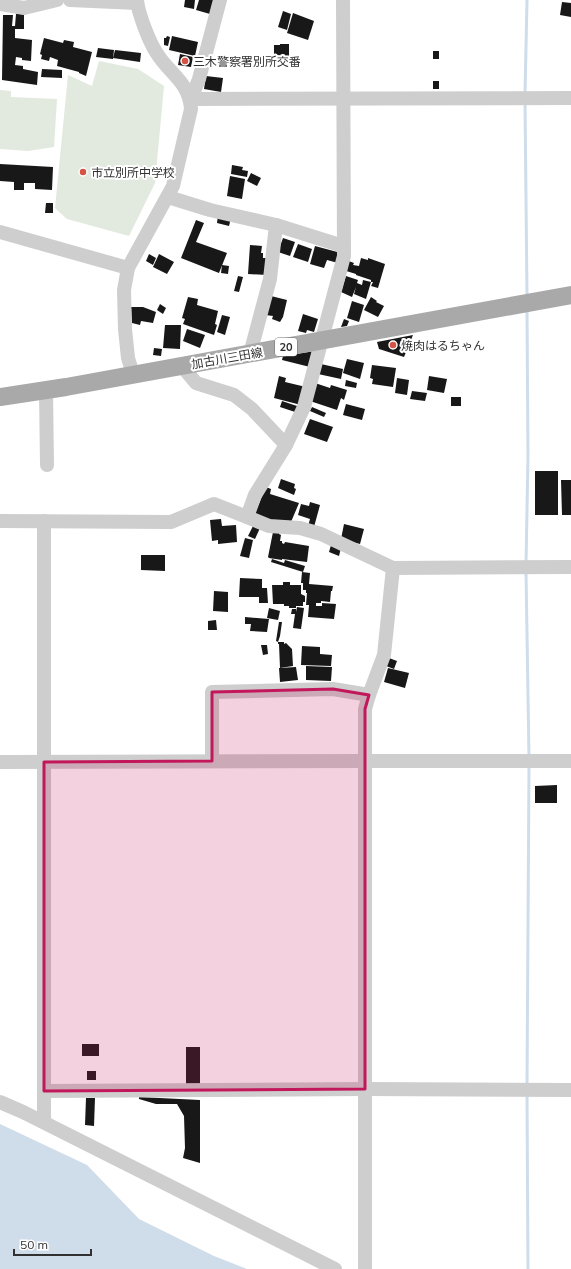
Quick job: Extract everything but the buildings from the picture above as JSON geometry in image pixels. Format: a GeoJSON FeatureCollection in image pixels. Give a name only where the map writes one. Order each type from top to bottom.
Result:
{"type":"FeatureCollection","features":[{"type":"Feature","properties":{"kind":"main road","name":"加古川三田線"},"geometry":{"type":"LineString","coordinates":[[0,397],[250,354],[571,296]]}},
{"type":"Feature","properties":{"kind":"street"},"geometry":{"type":"LineString","coordinates":[[0,4],[24,8],[57,0]]}},
{"type":"Feature","properties":{"kind":"street"},"geometry":{"type":"LineString","coordinates":[[70,0],[137,2],[138,12],[156,52],[184,86],[190,99],[191,109],[173,186],[128,268],[124,290],[125,329],[128,358],[134,374]]}},
{"type":"Feature","properties":{"kind":"street"},"geometry":{"type":"LineString","coordinates":[[190,99],[199,79],[220,0]]}},
{"type":"Feature","properties":{"kind":"street"},"geometry":{"type":"LineString","coordinates":[[247,516],[255,495],[286,445],[304,407],[320,341],[344,256],[343,0]]}},
{"type":"Feature","properties":{"kind":"street"},"geometry":{"type":"LineString","coordinates":[[190,99],[571,98]]}},
{"type":"Feature","properties":{"kind":"street"},"geometry":{"type":"LineString","coordinates":[[168,197],[210,210],[276,225],[343,246]]}},
{"type":"Feature","properties":{"kind":"street"},"geometry":{"type":"LineString","coordinates":[[250,354],[270,279],[276,225]]}},
{"type":"Feature","properties":{"kind":"street"},"geometry":{"type":"LineString","coordinates":[[0,232],[128,268]]}},
{"type":"Feature","properties":{"kind":"street"},"geometry":{"type":"LineString","coordinates":[[182,366],[196,383],[234,395],[252,409],[286,445]]}},
{"type":"Feature","properties":{"kind":"street"},"geometry":{"type":"LineString","coordinates":[[46,390],[47,465]]}},
{"type":"Feature","properties":{"kind":"street"},"geometry":{"type":"LineString","coordinates":[[0,521],[171,522],[214,504],[269,526],[300,528],[321,534],[393,568],[571,567]]}},
{"type":"Feature","properties":{"kind":"street"},"geometry":{"type":"LineString","coordinates":[[44,521],[44,1122]]}},
{"type":"Feature","properties":{"kind":"street"},"geometry":{"type":"LineString","coordinates":[[366,1269],[365,709],[384,655],[393,568]]}},
{"type":"Feature","properties":{"kind":"street"},"geometry":{"type":"LineString","coordinates":[[212,761],[212,692],[333,689],[369,695]]}},
{"type":"Feature","properties":{"kind":"street"},"geometry":{"type":"LineString","coordinates":[[0,762],[365,760],[571,761]]}},
{"type":"Feature","properties":{"kind":"street"},"geometry":{"type":"LineString","coordinates":[[44,1091],[365,1089],[571,1090]]}},
{"type":"Feature","properties":{"kind":"street"},"geometry":{"type":"LineString","coordinates":[[0,1102],[44,1122],[335,1269]]}},
{"type":"Feature","properties":{"kind":"highlighted area"},"geometry":{"type":"Polygon","coordinates":[[[333,689],[369,695],[365,709],[365,1089],[44,1091],[44,762],[212,761],[212,692],[333,689]]]}},
{"type":"Feature","properties":{"kind":"shaded area"},"geometry":{"type":"Polygon","coordinates":[[[99,61],[138,69],[164,86],[155,183],[129,236],[67,219],[55,208],[68,75],[92,86],[99,61]]]}},
{"type":"Feature","properties":{"kind":"shaded area"},"geometry":{"type":"Polygon","coordinates":[[[0,90],[11,91],[11,97],[57,99],[54,147],[28,151],[0,149],[0,90]]]}},
{"type":"Feature","properties":{"kind":"water"},"geometry":{"type":"Polygon","coordinates":[[[0,1124],[87,1165],[139,1219],[214,1256],[247,1269],[0,1269],[0,1124]]]}},
{"type":"Feature","properties":{"kind":"waterway"},"geometry":{"type":"LineString","coordinates":[[525,94],[527,0]]}},
{"type":"Feature","properties":{"kind":"waterway"},"geometry":{"type":"LineString","coordinates":[[525,102],[527,296]]}},
{"type":"Feature","properties":{"kind":"waterway"},"geometry":{"type":"LineString","coordinates":[[526,564],[528,457],[527,310]]}},
{"type":"Feature","properties":{"kind":"waterway"},"geometry":{"type":"LineString","coordinates":[[526,572],[529,758]]}},
{"type":"Feature","properties":{"kind":"waterway"},"geometry":{"type":"LineString","coordinates":[[527,1086],[529,766]]}},
{"type":"Feature","properties":{"kind":"waterway"},"geometry":{"type":"LineString","coordinates":[[527,1094],[528,1269]]}},
{"type":"Feature","properties":{"kind":"place","name":"三木警察署別所交番"},"geometry":{"type":"Point","coordinates":[185,61]}},
{"type":"Feature","properties":{"kind":"place","name":"市立別所中学校"},"geometry":{"type":"Point","coordinates":[83,172]}},
{"type":"Feature","properties":{"kind":"place","name":"焼肉はるちゃん"},"geometry":{"type":"Point","coordinates":[393,345]}}]}
